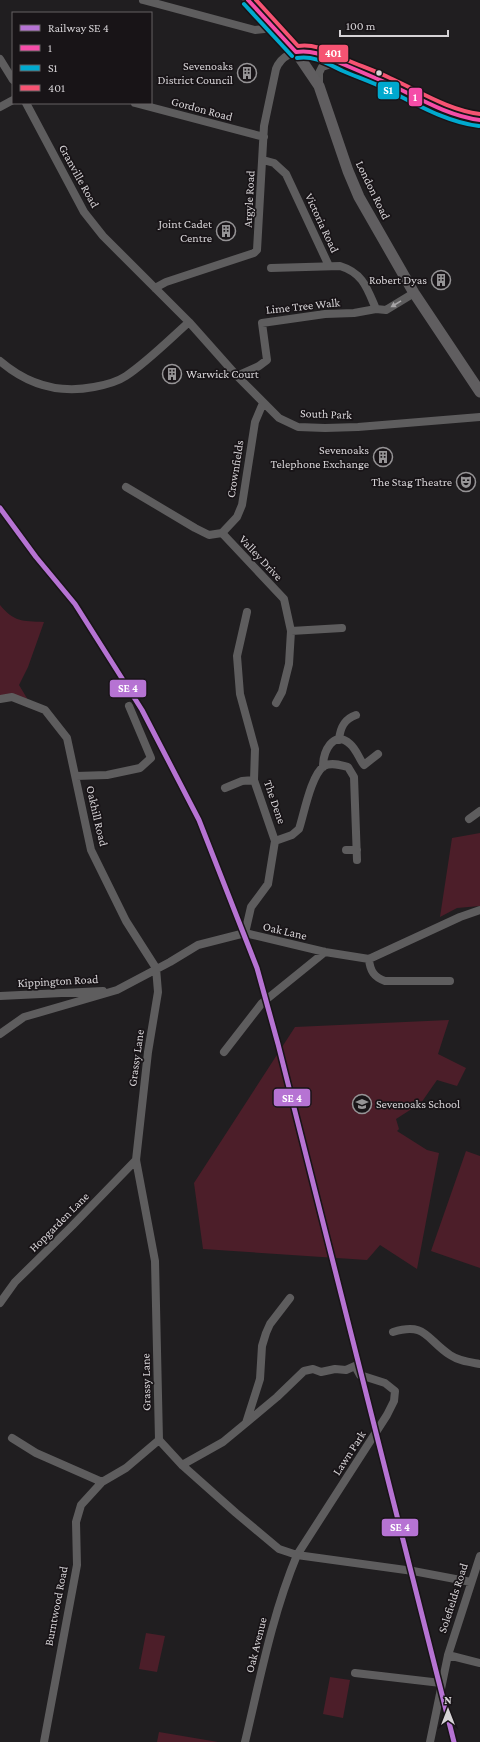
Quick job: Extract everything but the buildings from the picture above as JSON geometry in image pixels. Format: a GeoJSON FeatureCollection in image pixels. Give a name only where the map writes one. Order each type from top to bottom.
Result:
{"type":"FeatureCollection","features":[{"type":"Feature","properties":{"kind":"main road","name":"London Road"},"geometry":{"type":"LineString","coordinates":[[248,0],[296,52],[319,86],[348,171],[359,197],[414,292],[480,392]]}},
{"type":"Feature","properties":{"kind":"street"},"geometry":{"type":"LineString","coordinates":[[143,0],[255,30],[264,29],[271,25]]}},
{"type":"Feature","properties":{"kind":"street"},"geometry":{"type":"LineString","coordinates":[[296,52],[308,51],[318,53],[447,111],[464,118],[480,120]]}},
{"type":"Feature","properties":{"kind":"street","name":"Argyle Road"},"geometry":{"type":"LineString","coordinates":[[155,288],[166,282],[254,253],[258,244],[264,126],[277,65],[285,56],[296,52]]}},
{"type":"Feature","properties":{"kind":"street"},"geometry":{"type":"LineString","coordinates":[[0,59],[12,78]]}},
{"type":"Feature","properties":{"kind":"street"},"geometry":{"type":"LineString","coordinates":[[319,86],[319,73],[322,67],[331,64],[342,64]]}},
{"type":"Feature","properties":{"kind":"street"},"geometry":{"type":"LineString","coordinates":[[0,107],[12,101]]}},
{"type":"Feature","properties":{"kind":"street","name":"Granville Road"},"geometry":{"type":"LineString","coordinates":[[27,104],[84,212],[104,236],[155,288]]}},
{"type":"Feature","properties":{"kind":"street","name":"Gordon Road"},"geometry":{"type":"LineString","coordinates":[[138,104],[201,122],[264,137]]}},
{"type":"Feature","properties":{"kind":"street","name":"Victoria Road"},"geometry":{"type":"LineString","coordinates":[[263,160],[274,163],[286,174],[329,266],[340,266],[349,269],[362,279],[376,309]]}},
{"type":"Feature","properties":{"kind":"street"},"geometry":{"type":"LineString","coordinates":[[271,268],[329,266]]}},
{"type":"Feature","properties":{"kind":"street","name":"South Park"},"geometry":{"type":"LineString","coordinates":[[155,288],[189,322],[263,403],[279,418],[298,427],[358,427],[480,416]]}},
{"type":"Feature","properties":{"kind":"street","name":"Lime Tree Walk"},"geometry":{"type":"LineString","coordinates":[[237,376],[259,366],[267,360],[262,323],[325,314],[354,313],[376,309],[386,310],[414,292]]}},
{"type":"Feature","properties":{"kind":"street"},"geometry":{"type":"LineString","coordinates":[[0,361],[15,374],[37,384],[56,388],[75,389],[106,384],[125,376],[189,322]]}},
{"type":"Feature","properties":{"kind":"street","name":"Crownfields"},"geometry":{"type":"LineString","coordinates":[[222,533],[237,517],[242,505],[255,422],[263,403]]}},
{"type":"Feature","properties":{"kind":"street","name":"Valley Drive"},"geometry":{"type":"LineString","coordinates":[[126,487],[209,535],[222,533],[284,600],[291,631],[289,664],[282,692],[276,703]]}},
{"type":"Feature","properties":{"kind":"street","name":"The Dene"},"geometry":{"type":"LineString","coordinates":[[245,933],[251,907],[268,884],[275,841],[254,780],[256,756],[240,694],[236,662],[237,650],[247,612]]}},
{"type":"Feature","properties":{"kind":"street"},"geometry":{"type":"LineString","coordinates":[[291,631],[342,628]]}},
{"type":"Feature","properties":{"kind":"street","name":"Oakhill Road"},"geometry":{"type":"LineString","coordinates":[[0,698],[12,696],[45,710],[67,738],[91,850],[126,921],[156,968]]}},
{"type":"Feature","properties":{"kind":"street"},"geometry":{"type":"LineString","coordinates":[[76,776],[107,775],[140,768],[151,758],[129,706]]}},
{"type":"Feature","properties":{"kind":"street"},"geometry":{"type":"LineString","coordinates":[[340,740],[342,726],[346,720],[356,715]]}},
{"type":"Feature","properties":{"kind":"street"},"geometry":{"type":"LineString","coordinates":[[323,767],[323,758],[326,750],[330,744],[340,740],[345,741],[352,746],[364,765],[378,754]]}},
{"type":"Feature","properties":{"kind":"street"},"geometry":{"type":"LineString","coordinates":[[275,841],[292,835],[299,829],[315,778],[323,767],[328,764],[337,764],[348,767],[354,777],[357,860]]}},
{"type":"Feature","properties":{"kind":"street"},"geometry":{"type":"LineString","coordinates":[[229,776],[229,786],[254,780]]}},
{"type":"Feature","properties":{"kind":"street"},"geometry":{"type":"LineString","coordinates":[[469,819],[480,811]]}},
{"type":"Feature","properties":{"kind":"street"},"geometry":{"type":"LineString","coordinates":[[346,850],[356,850]]}},
{"type":"Feature","properties":{"kind":"street"},"geometry":{"type":"LineString","coordinates":[[450,981],[385,981],[376,978],[372,972],[369,959],[460,917],[480,910]]}},
{"type":"Feature","properties":{"kind":"street","name":"Oak Lane"},"geometry":{"type":"LineString","coordinates":[[0,1034],[24,1017],[117,990],[156,968],[170,962],[198,945],[245,933],[325,952],[369,959]]}},
{"type":"Feature","properties":{"kind":"street"},"geometry":{"type":"LineString","coordinates":[[224,1052],[262,1003],[325,952]]}},
{"type":"Feature","properties":{"kind":"street","name":"Grassy Lane"},"geometry":{"type":"LineString","coordinates":[[156,968],[158,992],[148,1052],[136,1160],[155,1261],[159,1440]]}},
{"type":"Feature","properties":{"kind":"street","name":"Kippington Road"},"geometry":{"type":"LineString","coordinates":[[0,996],[117,990]]}},
{"type":"Feature","properties":{"kind":"street","name":"Hopgarden Lane"},"geometry":{"type":"LineString","coordinates":[[0,1303],[15,1282],[136,1160]]}},
{"type":"Feature","properties":{"kind":"street"},"geometry":{"type":"LineString","coordinates":[[182,1465],[223,1442],[246,1423],[258,1388],[262,1346],[266,1333],[290,1298]]}},
{"type":"Feature","properties":{"kind":"street"},"geometry":{"type":"LineString","coordinates":[[393,1332],[413,1328],[420,1330],[451,1356],[467,1362],[480,1364]]}},
{"type":"Feature","properties":{"kind":"street","name":"Lawn Park"},"geometry":{"type":"LineString","coordinates":[[246,1423],[277,1397],[304,1371],[313,1369],[321,1372],[335,1369],[346,1370],[355,1366],[360,1375],[385,1383],[395,1391],[394,1401],[387,1415],[297,1555]]}},
{"type":"Feature","properties":{"kind":"street"},"geometry":{"type":"LineString","coordinates":[[12,1438],[36,1453],[102,1482]]}},
{"type":"Feature","properties":{"kind":"street"},"geometry":{"type":"LineString","coordinates":[[159,1440],[182,1465],[279,1549],[297,1555],[413,1571],[471,1582]]}},
{"type":"Feature","properties":{"kind":"street","name":"Burntwood Road"},"geometry":{"type":"LineString","coordinates":[[44,1742],[77,1565],[76,1522],[81,1505],[102,1482],[126,1468],[159,1440]]}},
{"type":"Feature","properties":{"kind":"street","name":"Oak Avenue"},"geometry":{"type":"LineString","coordinates":[[245,1742],[286,1580],[297,1555]]}},
{"type":"Feature","properties":{"kind":"street","name":"Solefields Road"},"geometry":{"type":"LineString","coordinates":[[430,1742],[448,1655],[480,1556]]}},
{"type":"Feature","properties":{"kind":"street"},"geometry":{"type":"LineString","coordinates":[[448,1655],[480,1663]]}},
{"type":"Feature","properties":{"kind":"street"},"geometry":{"type":"LineString","coordinates":[[355,1673],[441,1683]]}},
{"type":"Feature","properties":{"kind":"shaded area"},"geometry":{"type":"Polygon","coordinates":[[[0,605],[10,615],[19,620],[44,622],[28,667],[19,685],[28,700],[0,698],[0,605]]]}},
{"type":"Feature","properties":{"kind":"shaded area"},"geometry":{"type":"Polygon","coordinates":[[[480,833],[480,906],[457,908],[440,917],[452,838],[480,833]]]}},
{"type":"Feature","properties":{"kind":"shaded area","name":"Sevenoaks School"},"geometry":{"type":"Polygon","coordinates":[[[449,1020],[438,1054],[466,1068],[457,1086],[437,1080],[421,1103],[396,1119],[399,1129],[397,1131],[427,1150],[439,1153],[417,1269],[380,1245],[367,1260],[203,1249],[194,1183],[295,1027],[449,1020]]]}},
{"type":"Feature","properties":{"kind":"shaded area"},"geometry":{"type":"Polygon","coordinates":[[[466,1151],[480,1156],[480,1268],[431,1251],[466,1151]]]}},
{"type":"Feature","properties":{"kind":"shaded area"},"geometry":{"type":"Polygon","coordinates":[[[146,1633],[165,1636],[157,1672],[139,1669],[146,1633]]]}},
{"type":"Feature","properties":{"kind":"shaded area"},"geometry":{"type":"Polygon","coordinates":[[[330,1677],[350,1680],[343,1718],[323,1714],[330,1677]]]}},
{"type":"Feature","properties":{"kind":"shaded area"},"geometry":{"type":"Polygon","coordinates":[[[159,1732],[218,1742],[157,1742],[159,1732]]]}},
{"type":"Feature","properties":{"kind":"transit line","name":"1"},"geometry":{"type":"LineString","coordinates":[[248,0],[296,52]]}},
{"type":"Feature","properties":{"kind":"transit line","name":"401"},"geometry":{"type":"LineString","coordinates":[[256,0],[298,46],[305,45],[323,49],[385,75],[457,109],[480,114]]}},
{"type":"Feature","properties":{"kind":"transit line","name":"S1"},"geometry":{"type":"LineString","coordinates":[[244,4],[292,56]]}},
{"type":"Feature","properties":{"kind":"transit line","name":"1"},"geometry":{"type":"LineString","coordinates":[[296,52],[303,51],[321,55],[387,83],[444,110],[468,118],[480,120]]}},
{"type":"Feature","properties":{"kind":"transit line","name":"S1"},"geometry":{"type":"LineString","coordinates":[[297,58],[303,57],[321,61],[381,86],[420,106],[455,121],[479,126]]}},
{"type":"Feature","properties":{"kind":"transit line"},"geometry":{"type":"LineString","coordinates":[[0,508],[36,557],[75,604],[142,710],[199,820],[257,968],[278,1044],[454,1742]]}},
{"type":"Feature","properties":{"kind":"place","name":"Sevenoaks District Council"},"geometry":{"type":"Point","coordinates":[247,73]}},
{"type":"Feature","properties":{"kind":"place","name":"Joint Cadet Centre"},"geometry":{"type":"Point","coordinates":[226,231]}},
{"type":"Feature","properties":{"kind":"place","name":"Robert Dyas"},"geometry":{"type":"Point","coordinates":[441,280]}},
{"type":"Feature","properties":{"kind":"place","name":"Warwick Court"},"geometry":{"type":"Point","coordinates":[172,374]}},
{"type":"Feature","properties":{"kind":"place","name":"Sevenoaks Telephone Exchange"},"geometry":{"type":"Point","coordinates":[383,457]}},
{"type":"Feature","properties":{"kind":"place","name":"The Stag Theatre"},"geometry":{"type":"Point","coordinates":[466,482]}},
{"type":"Feature","properties":{"kind":"place","name":"Sevenoaks School"},"geometry":{"type":"Point","coordinates":[362,1104]}}]}
